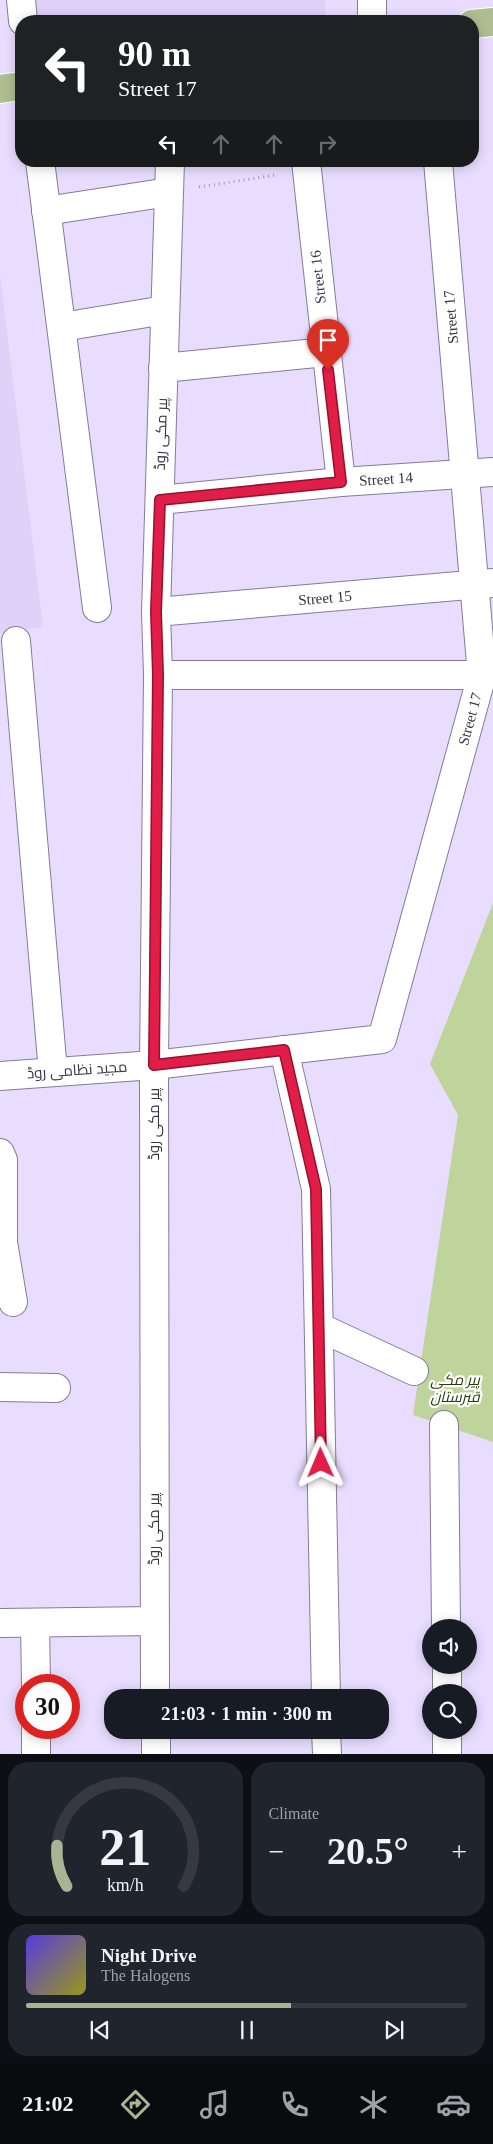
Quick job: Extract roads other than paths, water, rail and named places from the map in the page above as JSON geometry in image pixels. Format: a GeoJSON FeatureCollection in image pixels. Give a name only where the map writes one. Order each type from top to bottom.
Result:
{"type":"FeatureCollection","features":[{"type":"Feature","properties":{"kind":"main road"},"geometry":{"type":"LineString","coordinates":[[479,23],[493,22]]}},
{"type":"Feature","properties":{"kind":"main road"},"geometry":{"type":"LineString","coordinates":[[0,89],[15,87]]}},
{"type":"Feature","properties":{"kind":"street"},"geometry":{"type":"LineString","coordinates":[[20,0],[22,15]]}},
{"type":"Feature","properties":{"kind":"street"},"geometry":{"type":"LineString","coordinates":[[372,0],[372,15]]}},
{"type":"Feature","properties":{"kind":"street"},"geometry":{"type":"LineString","coordinates":[[41,167],[97,608]]}},
{"type":"Feature","properties":{"kind":"street","name":"پیر مکی روڈ"},"geometry":{"type":"LineString","coordinates":[[155,1689],[154,1065],[158,675],[156,612],[170,167]]}},
{"type":"Feature","properties":{"kind":"street","name":"Street 16"},"geometry":{"type":"LineString","coordinates":[[306,167],[341,482]]}},
{"type":"Feature","properties":{"kind":"street","name":"Street 17"},"geometry":{"type":"LineString","coordinates":[[154,1065],[382,1039],[482,675],[483,584],[465,474],[439,167]]}},
{"type":"Feature","properties":{"kind":"street"},"geometry":{"type":"LineString","coordinates":[[46,211],[169,192]]}},
{"type":"Feature","properties":{"kind":"street"},"geometry":{"type":"LineString","coordinates":[[62,327],[165,310]]}},
{"type":"Feature","properties":{"kind":"street"},"geometry":{"type":"LineString","coordinates":[[164,368],[326,352]]}},
{"type":"Feature","properties":{"kind":"street","name":"Street 14"},"geometry":{"type":"LineString","coordinates":[[160,500],[341,482],[493,472]]}},
{"type":"Feature","properties":{"kind":"street","name":"Street 15"},"geometry":{"type":"LineString","coordinates":[[156,612],[483,584]]}},
{"type":"Feature","properties":{"kind":"street"},"geometry":{"type":"LineString","coordinates":[[16,641],[53,1072]]}},
{"type":"Feature","properties":{"kind":"street"},"geometry":{"type":"LineString","coordinates":[[158,675],[482,675]]}},
{"type":"Feature","properties":{"kind":"street"},"geometry":{"type":"LineString","coordinates":[[284,1050],[316,1189],[326,1689]]}},
{"type":"Feature","properties":{"kind":"street","name":"مجید نظامی روڈ"},"geometry":{"type":"LineString","coordinates":[[0,1076],[154,1065]]}},
{"type":"Feature","properties":{"kind":"street"},"geometry":{"type":"LineString","coordinates":[[0,1153],[3,1160],[3,1242],[13,1302]]}},
{"type":"Feature","properties":{"kind":"street"},"geometry":{"type":"LineString","coordinates":[[319,1326],[414,1372]]}},
{"type":"Feature","properties":{"kind":"street"},"geometry":{"type":"LineString","coordinates":[[0,1387],[56,1388]]}},
{"type":"Feature","properties":{"kind":"street"},"geometry":{"type":"LineString","coordinates":[[444,1425],[446,1619]]}},
{"type":"Feature","properties":{"kind":"street"},"geometry":{"type":"LineString","coordinates":[[0,1623],[154,1621]]}},
{"type":"Feature","properties":{"kind":"street"},"geometry":{"type":"LineString","coordinates":[[35,1623],[36,1674]]}},
{"type":"Feature","properties":{"kind":"street"},"geometry":{"type":"LineString","coordinates":[[36,1739],[36,1754]]}},
{"type":"Feature","properties":{"kind":"street"},"geometry":{"type":"LineString","coordinates":[[156,1739],[156,1754]]}},
{"type":"Feature","properties":{"kind":"street"},"geometry":{"type":"LineString","coordinates":[[326,1739],[327,1754]]}},
{"type":"Feature","properties":{"kind":"street"},"geometry":{"type":"LineString","coordinates":[[447,1739],[447,1754]]}},
{"type":"Feature","properties":{"kind":"park label","name":"پیر مکی قبرستان"},"geometry":{"type":"Point","coordinates":[455,1388]}}]}
